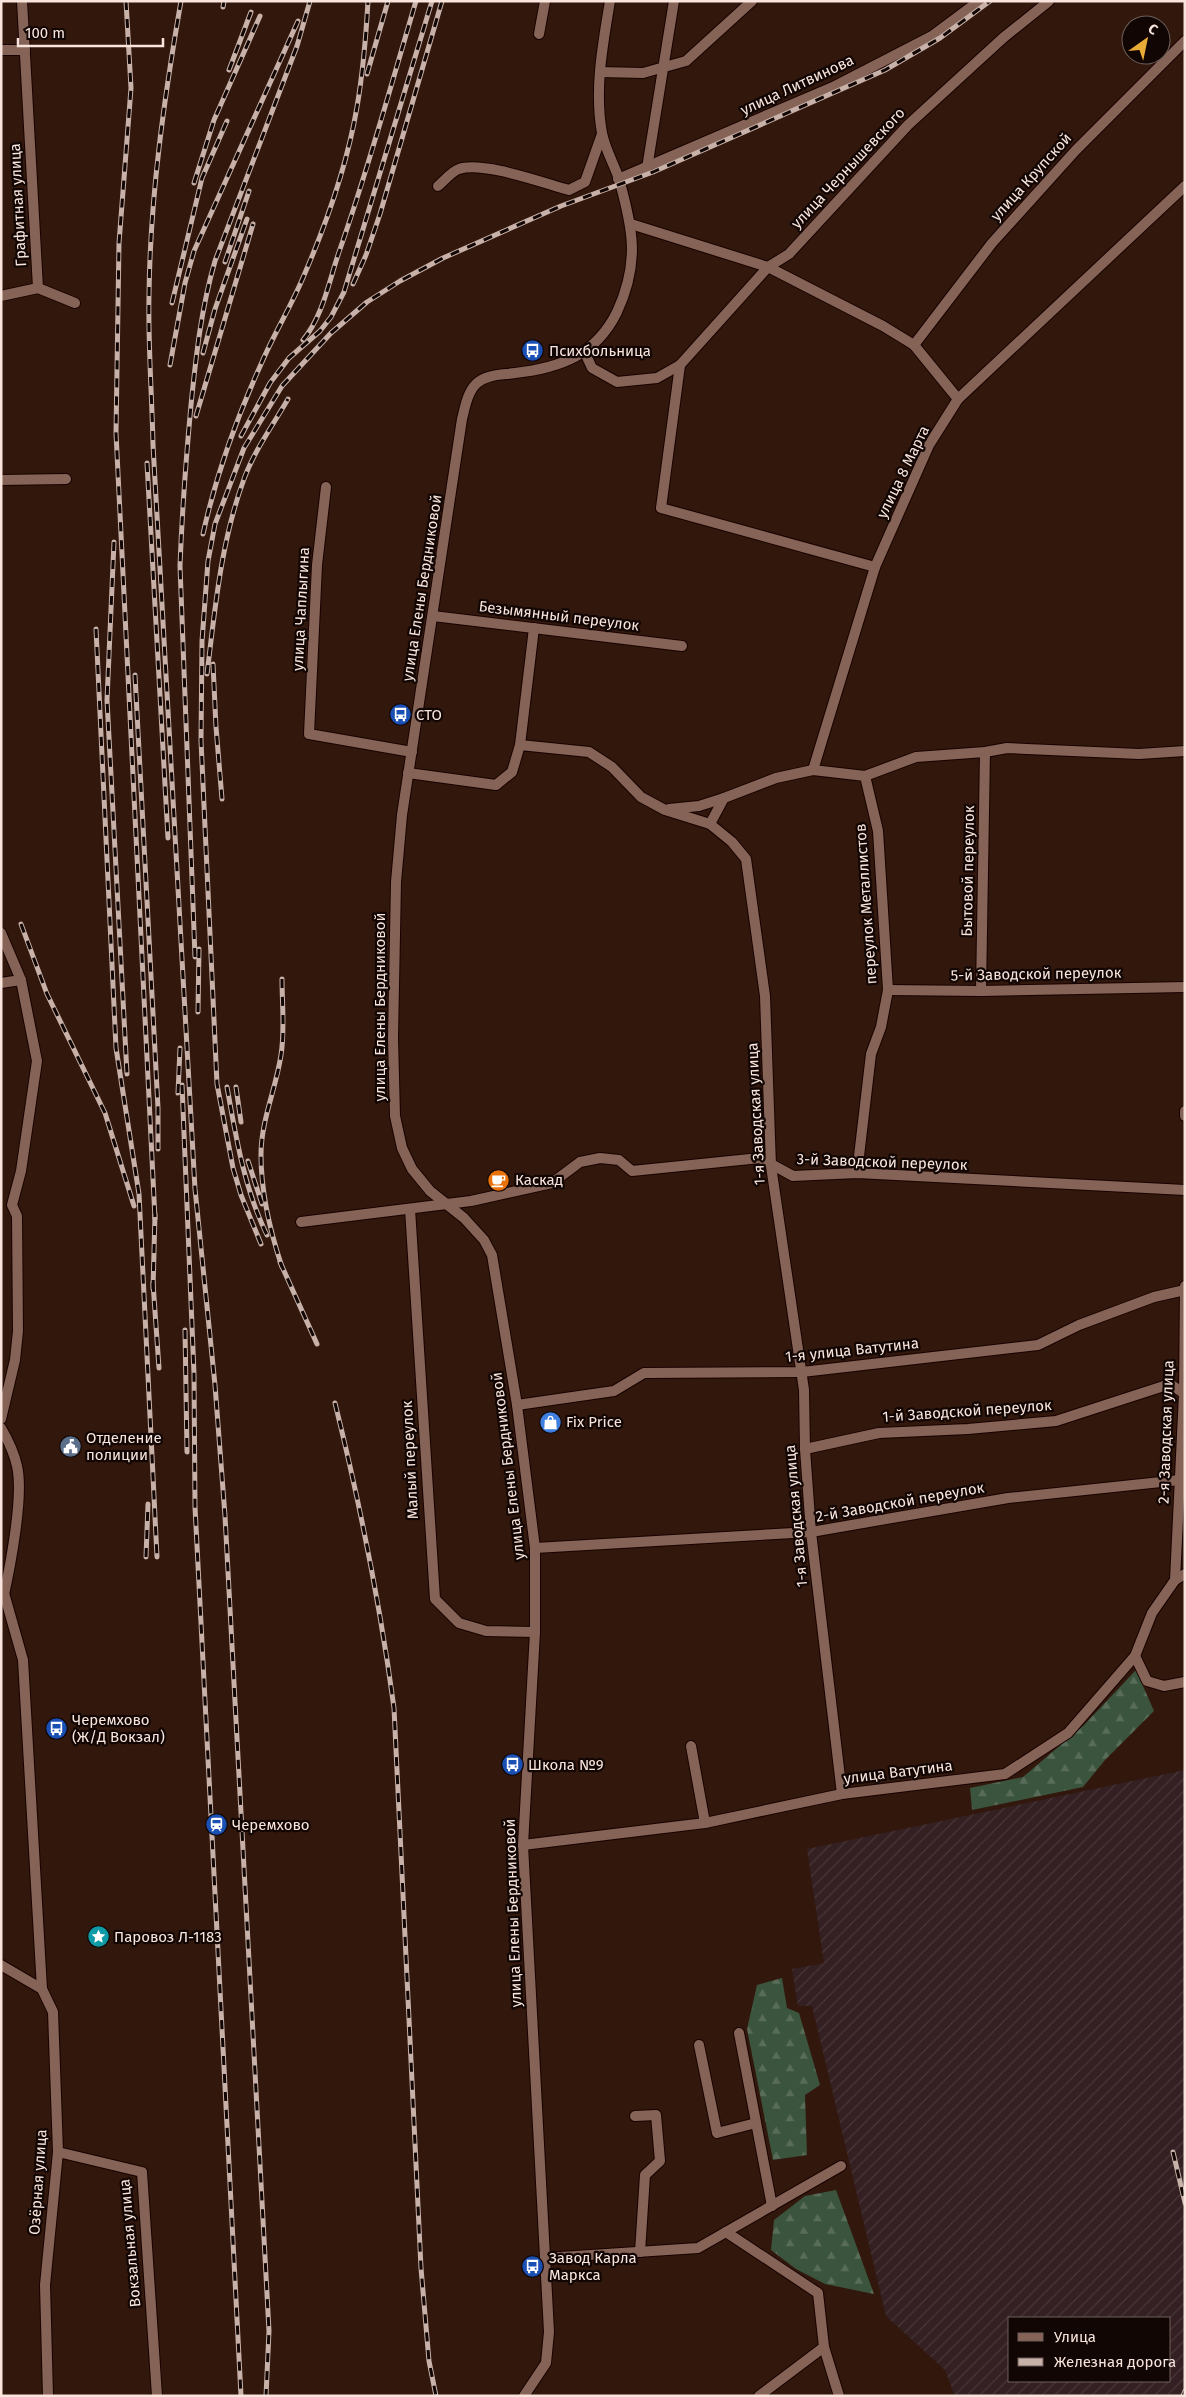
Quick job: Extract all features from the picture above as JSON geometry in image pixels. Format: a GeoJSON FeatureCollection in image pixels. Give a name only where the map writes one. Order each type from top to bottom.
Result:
{"type":"FeatureCollection","features":[{"type":"Feature","properties":{"kind":"street","name":"Графитная улица"},"geometry":{"type":"LineString","coordinates":[[22,1],[38,288]]}},
{"type":"Feature","properties":{"kind":"street"},"geometry":{"type":"LineString","coordinates":[[539,34],[545,1]]}},
{"type":"Feature","properties":{"kind":"street","name":"улица Елены Бердниковой"},"geometry":{"type":"LineString","coordinates":[[524,2396],[546,2362],[550,2332],[523,1844],[535,1632],[535,1548],[517,1405],[492,1255],[484,1240],[464,1218],[430,1191],[412,1169],[402,1148],[395,1116],[393,1038],[396,882],[408,773],[462,419],[467,398],[476,384],[491,376],[539,370],[562,364],[584,353],[602,334],[616,312],[630,273],[633,248],[631,224],[602,134],[599,103],[600,72],[610,1]]}},
{"type":"Feature","properties":{"kind":"street"},"geometry":{"type":"LineString","coordinates":[[647,168],[674,1]]}},
{"type":"Feature","properties":{"kind":"street"},"geometry":{"type":"LineString","coordinates":[[600,72],[643,73],[686,61],[752,1]]}},
{"type":"Feature","properties":{"kind":"street","name":"улица Литвинова"},"geometry":{"type":"LineString","coordinates":[[618,179],[835,86],[932,36],[979,1]]}},
{"type":"Feature","properties":{"kind":"street","name":"улица Чернышевского"},"geometry":{"type":"LineString","coordinates":[[584,353],[592,368],[617,382],[657,378],[680,365],[768,267],[788,254],[908,125],[1003,38],[1049,1]]}},
{"type":"Feature","properties":{"kind":"street","name":"улица Крупской"},"geometry":{"type":"LineString","coordinates":[[914,345],[992,243],[1076,150],[1185,42]]}},
{"type":"Feature","properties":{"kind":"street"},"geometry":{"type":"LineString","coordinates":[[1,50],[25,50]]}},
{"type":"Feature","properties":{"kind":"street"},"geometry":{"type":"LineString","coordinates":[[438,186],[458,169],[476,167],[517,175],[569,190],[585,182],[602,134]]}},
{"type":"Feature","properties":{"kind":"street","name":"улица 8 Марта"},"geometry":{"type":"LineString","coordinates":[[813,770],[875,567],[929,445],[958,400],[1185,186]]}},
{"type":"Feature","properties":{"kind":"street"},"geometry":{"type":"LineString","coordinates":[[631,224],[768,267],[883,326],[914,345],[958,400]]}},
{"type":"Feature","properties":{"kind":"street"},"geometry":{"type":"LineString","coordinates":[[1,296],[38,288],[75,303]]}},
{"type":"Feature","properties":{"kind":"street"},"geometry":{"type":"LineString","coordinates":[[680,365],[660,508],[875,567]]}},
{"type":"Feature","properties":{"kind":"street"},"geometry":{"type":"LineString","coordinates":[[1,480],[66,479]]}},
{"type":"Feature","properties":{"kind":"street","name":"улица Чаплыгина"},"geometry":{"type":"LineString","coordinates":[[326,487],[317,565],[309,734],[412,752]]}},
{"type":"Feature","properties":{"kind":"street","name":"Безымянный переулок"},"geometry":{"type":"LineString","coordinates":[[433,616],[682,646]]}},
{"type":"Feature","properties":{"kind":"street"},"geometry":{"type":"LineString","coordinates":[[408,773],[496,785],[512,772],[520,746],[534,628]]}},
{"type":"Feature","properties":{"kind":"street","name":"1-я Заводская улица"},"geometry":{"type":"LineString","coordinates":[[520,746],[589,752],[612,767],[641,797],[665,810],[710,824],[732,842],[746,858],[765,996],[771,1166],[802,1372],[811,1532],[842,1794]]}},
{"type":"Feature","properties":{"kind":"street"},"geometry":{"type":"LineString","coordinates":[[665,810],[699,806],[776,778],[813,770],[865,776],[916,756],[985,752],[1007,748],[1140,754],[1185,751]]}},
{"type":"Feature","properties":{"kind":"street","name":"Бытовой переулок"},"geometry":{"type":"LineString","coordinates":[[981,991],[985,752]]}},
{"type":"Feature","properties":{"kind":"street","name":"переулок Металлистов"},"geometry":{"type":"LineString","coordinates":[[857,1173],[871,1054],[881,1026],[888,990],[878,831],[865,776]]}},
{"type":"Feature","properties":{"kind":"street"},"geometry":{"type":"LineString","coordinates":[[710,824],[724,798]]}},
{"type":"Feature","properties":{"kind":"street"},"geometry":{"type":"LineString","coordinates":[[1,933],[21,980],[37,1061],[21,1171],[12,1205],[17,1216],[18,1331],[15,1360],[1,1419]]}},
{"type":"Feature","properties":{"kind":"street"},"geometry":{"type":"LineString","coordinates":[[1,982],[21,980]]}},
{"type":"Feature","properties":{"kind":"street","name":"5-й Заводской переулок"},"geometry":{"type":"LineString","coordinates":[[888,990],[981,991],[1185,987]]}},
{"type":"Feature","properties":{"kind":"street"},"geometry":{"type":"LineString","coordinates":[[1185,1111],[1185,1116]]}},
{"type":"Feature","properties":{"kind":"street","name":"3-й Заводской переулок"},"geometry":{"type":"LineString","coordinates":[[300,1222],[471,1201],[552,1183],[580,1162],[600,1158],[619,1160],[632,1171],[760,1158],[771,1166],[792,1176],[857,1173],[1185,1190]]}},
{"type":"Feature","properties":{"kind":"street","name":"Малый переулок"},"geometry":{"type":"LineString","coordinates":[[410,1209],[436,1599],[459,1623],[486,1631],[535,1632]]}},
{"type":"Feature","properties":{"kind":"street","name":"2-я Заводская улица"},"geometry":{"type":"LineString","coordinates":[[1175,1580],[1184,1394],[1185,1286]]}},
{"type":"Feature","properties":{"kind":"street","name":"1-я улица Ватутина"},"geometry":{"type":"LineString","coordinates":[[517,1405],[614,1391],[644,1373],[802,1372],[1038,1345],[1079,1325],[1154,1297],[1185,1291]]}},
{"type":"Feature","properties":{"kind":"street","name":"1-й Заводской переулок"},"geometry":{"type":"LineString","coordinates":[[805,1449],[879,1433],[968,1429],[1056,1421],[1129,1395],[1170,1384],[1184,1394]]}},
{"type":"Feature","properties":{"kind":"street"},"geometry":{"type":"LineString","coordinates":[[1,1428],[10,1444],[18,1467],[20,1491],[1,1608]]}},
{"type":"Feature","properties":{"kind":"street","name":"2-й Заводской переулок"},"geometry":{"type":"LineString","coordinates":[[535,1548],[811,1532],[1008,1498],[1180,1480]]}},
{"type":"Feature","properties":{"kind":"street","name":"улица Ватутина"},"geometry":{"type":"LineString","coordinates":[[523,1844],[705,1823],[842,1794],[1004,1774],[1068,1733],[1135,1656],[1152,1613],[1175,1580],[1185,1574]]}},
{"type":"Feature","properties":{"kind":"street"},"geometry":{"type":"LineString","coordinates":[[4,1593],[22,1660],[42,1988]]}},
{"type":"Feature","properties":{"kind":"street"},"geometry":{"type":"LineString","coordinates":[[1135,1656],[1148,1681],[1164,1686],[1185,1682]]}},
{"type":"Feature","properties":{"kind":"street"},"geometry":{"type":"LineString","coordinates":[[691,1746],[705,1823]]}},
{"type":"Feature","properties":{"kind":"street"},"geometry":{"type":"LineString","coordinates":[[1,1965],[42,1988]]}},
{"type":"Feature","properties":{"kind":"street","name":"Озёрная улица"},"geometry":{"type":"LineString","coordinates":[[42,1988],[53,2012],[58,2152],[46,2285],[48,2396]]}},
{"type":"Feature","properties":{"kind":"street"},"geometry":{"type":"LineString","coordinates":[[738,2033],[772,2206]]}},
{"type":"Feature","properties":{"kind":"street"},"geometry":{"type":"LineString","coordinates":[[699,2046],[717,2133],[756,2123]]}},
{"type":"Feature","properties":{"kind":"street"},"geometry":{"type":"LineString","coordinates":[[635,2116],[656,2115],[660,2160],[645,2175],[640,2252]]}},
{"type":"Feature","properties":{"kind":"street","name":"Вокзальная улица"},"geometry":{"type":"LineString","coordinates":[[58,2152],[142,2172],[156,2396]]}},
{"type":"Feature","properties":{"kind":"street"},"geometry":{"type":"LineString","coordinates":[[545,2258],[698,2248],[841,2166]]}},
{"type":"Feature","properties":{"kind":"street"},"geometry":{"type":"LineString","coordinates":[[726,2232],[818,2293],[824,2347],[839,2396]]}},
{"type":"Feature","properties":{"kind":"street"},"geometry":{"type":"LineString","coordinates":[[759,2396],[824,2347]]}},
{"type":"Feature","properties":{"kind":"shaded area"},"geometry":{"type":"Polygon","coordinates":[[[1185,1770],[1185,2396],[955,2396],[945,2370],[886,2316],[812,2006],[798,2006],[792,1969],[824,1963],[807,1849],[1185,1770]]]}},
{"type":"Feature","properties":{"kind":"green space"},"geometry":{"type":"Polygon","coordinates":[[[1136,1670],[1154,1711],[1105,1760],[1083,1787],[972,1810],[970,1788],[1023,1777],[1084,1725],[1136,1670]]]}},
{"type":"Feature","properties":{"kind":"green space"},"geometry":{"type":"Polygon","coordinates":[[[782,1978],[787,2008],[799,2013],[820,2085],[805,2095],[807,2155],[773,2160],[747,2029],[757,1985],[782,1978]]]}},
{"type":"Feature","properties":{"kind":"green space"},"geometry":{"type":"Polygon","coordinates":[[[836,2190],[874,2294],[825,2284],[796,2269],[771,2250],[774,2220],[805,2196],[836,2190]]]}},
{"type":"Feature","properties":{"kind":"railway"},"geometry":{"type":"LineString","coordinates":[[126,1],[131,88],[119,243],[116,433],[155,1219]]}},
{"type":"Feature","properties":{"kind":"railway"},"geometry":{"type":"LineString","coordinates":[[181,1],[159,148],[152,222],[149,315],[153,445],[195,1189],[215,1385],[225,1516],[269,2331],[266,2396]]}},
{"type":"Feature","properties":{"kind":"railway"},"geometry":{"type":"LineString","coordinates":[[223,7],[224,1]]}},
{"type":"Feature","properties":{"kind":"railway"},"geometry":{"type":"LineString","coordinates":[[195,957],[180,566],[186,465],[195,369],[203,315],[215,261],[297,46],[310,1]]}},
{"type":"Feature","properties":{"kind":"railway"},"geometry":{"type":"LineString","coordinates":[[203,534],[214,490],[236,425],[267,352],[311,259],[342,173],[359,94],[368,1]]}},
{"type":"Feature","properties":{"kind":"railway"},"geometry":{"type":"LineString","coordinates":[[367,74],[388,1]]}},
{"type":"Feature","properties":{"kind":"railway"},"geometry":{"type":"LineString","coordinates":[[303,340],[316,320],[325,298],[370,159],[416,1]]}},
{"type":"Feature","properties":{"kind":"railway"},"geometry":{"type":"LineString","coordinates":[[241,436],[270,383],[289,358],[320,331],[331,317],[344,292],[432,1]]}},
{"type":"Feature","properties":{"kind":"railway"},"geometry":{"type":"LineString","coordinates":[[353,284],[366,255],[380,214],[442,1]]}},
{"type":"Feature","properties":{"kind":"railway"},"geometry":{"type":"LineString","coordinates":[[261,1244],[241,1195],[233,1168],[217,1084],[201,741],[202,641],[208,561],[215,524],[244,448],[282,386],[331,333],[367,302],[400,281],[443,258],[561,206],[653,172],[885,70],[940,38],[990,1]]}},
{"type":"Feature","properties":{"kind":"railway"},"geometry":{"type":"LineString","coordinates":[[229,70],[251,12]]}},
{"type":"Feature","properties":{"kind":"railway"},"geometry":{"type":"LineString","coordinates":[[194,183],[214,120],[260,16]]}},
{"type":"Feature","properties":{"kind":"railway"},"geometry":{"type":"LineString","coordinates":[[170,365],[185,283],[194,251],[298,21]]}},
{"type":"Feature","properties":{"kind":"railway"},"geometry":{"type":"LineString","coordinates":[[172,303],[202,178],[227,121]]}},
{"type":"Feature","properties":{"kind":"railway"},"geometry":{"type":"LineString","coordinates":[[225,262],[249,191]]}},
{"type":"Feature","properties":{"kind":"railway"},"geometry":{"type":"LineString","coordinates":[[203,353],[215,309],[247,219]]}},
{"type":"Feature","properties":{"kind":"railway"},"geometry":{"type":"LineString","coordinates":[[196,416],[253,224]]}},
{"type":"Feature","properties":{"kind":"railway"},"geometry":{"type":"LineString","coordinates":[[207,674],[224,551],[236,503],[253,458],[288,399]]}},
{"type":"Feature","properties":{"kind":"railway"},"geometry":{"type":"LineString","coordinates":[[147,463],[168,838]]}},
{"type":"Feature","properties":{"kind":"railway"},"geometry":{"type":"LineString","coordinates":[[114,542],[107,700],[127,1074]]}},
{"type":"Feature","properties":{"kind":"railway"},"geometry":{"type":"LineString","coordinates":[[96,629],[116,1048],[139,1194],[157,1557]]}},
{"type":"Feature","properties":{"kind":"railway"},"geometry":{"type":"LineString","coordinates":[[213,664],[222,799]]}},
{"type":"Feature","properties":{"kind":"railway"},"geometry":{"type":"LineString","coordinates":[[135,675],[158,1108],[158,1149]]}},
{"type":"Feature","properties":{"kind":"railway"},"geometry":{"type":"LineString","coordinates":[[21,924],[47,994],[105,1113],[134,1206]]}},
{"type":"Feature","properties":{"kind":"railway"},"geometry":{"type":"LineString","coordinates":[[198,1012],[199,949]]}},
{"type":"Feature","properties":{"kind":"railway"},"geometry":{"type":"LineString","coordinates":[[282,979],[282,1046],[279,1068],[263,1129],[261,1155],[267,1212],[282,1267]]}},
{"type":"Feature","properties":{"kind":"railway"},"geometry":{"type":"LineString","coordinates":[[178,1093],[180,1048]]}},
{"type":"Feature","properties":{"kind":"railway"},"geometry":{"type":"LineString","coordinates":[[182,1085],[194,1374],[195,1507],[241,2396]]}},
{"type":"Feature","properties":{"kind":"railway"},"geometry":{"type":"LineString","coordinates":[[227,1087],[247,1181],[252,1199],[267,1235]]}},
{"type":"Feature","properties":{"kind":"railway"},"geometry":{"type":"LineString","coordinates":[[236,1087],[241,1122]]}},
{"type":"Feature","properties":{"kind":"railway"},"geometry":{"type":"LineString","coordinates":[[248,1161],[262,1204]]}},
{"type":"Feature","properties":{"kind":"railway"},"geometry":{"type":"LineString","coordinates":[[153,1289],[155,1214]]}},
{"type":"Feature","properties":{"kind":"railway"},"geometry":{"type":"LineString","coordinates":[[280,1262],[317,1344]]}},
{"type":"Feature","properties":{"kind":"railway"},"geometry":{"type":"LineString","coordinates":[[153,1283],[159,1368]]}},
{"type":"Feature","properties":{"kind":"railway"},"geometry":{"type":"LineString","coordinates":[[185,1330],[187,1452]]}},
{"type":"Feature","properties":{"kind":"railway"},"geometry":{"type":"LineString","coordinates":[[335,1403],[369,1554],[394,1708],[421,2268],[429,2361],[436,2396]]}},
{"type":"Feature","properties":{"kind":"railway"},"geometry":{"type":"LineString","coordinates":[[146,1557],[148,1504]]}},
{"type":"Feature","properties":{"kind":"railway"},"geometry":{"type":"LineString","coordinates":[[1173,2152],[1185,2203]]}},
{"type":"Feature","properties":{"kind":"railway"},"geometry":{"type":"LineString","coordinates":[[1183,2396],[1185,2391]]}},
{"type":"Feature","properties":{"kind":"place","name":"Психбольница"},"geometry":{"type":"Point","coordinates":[533,351]}},
{"type":"Feature","properties":{"kind":"place","name":"СТО"},"geometry":{"type":"Point","coordinates":[400,715]}},
{"type":"Feature","properties":{"kind":"place","name":"Каскад"},"geometry":{"type":"Point","coordinates":[499,1180]}},
{"type":"Feature","properties":{"kind":"place","name":"Fix Price"},"geometry":{"type":"Point","coordinates":[550,1422]}},
{"type":"Feature","properties":{"kind":"place","name":"Отделение полиции"},"geometry":{"type":"Point","coordinates":[70,1447]}},
{"type":"Feature","properties":{"kind":"place","name":"Черемхово (Ж/Д Вокзал)"},"geometry":{"type":"Point","coordinates":[56,1729]}},
{"type":"Feature","properties":{"kind":"place","name":"Школа №9"},"geometry":{"type":"Point","coordinates":[512,1765]}},
{"type":"Feature","properties":{"kind":"place","name":"Черемхово"},"geometry":{"type":"Point","coordinates":[216,1825]}},
{"type":"Feature","properties":{"kind":"place","name":"Паровоз Л-1183"},"geometry":{"type":"Point","coordinates":[98,1937]}},
{"type":"Feature","properties":{"kind":"place","name":"Завод Карла Маркса"},"geometry":{"type":"Point","coordinates":[533,2267]}}]}
